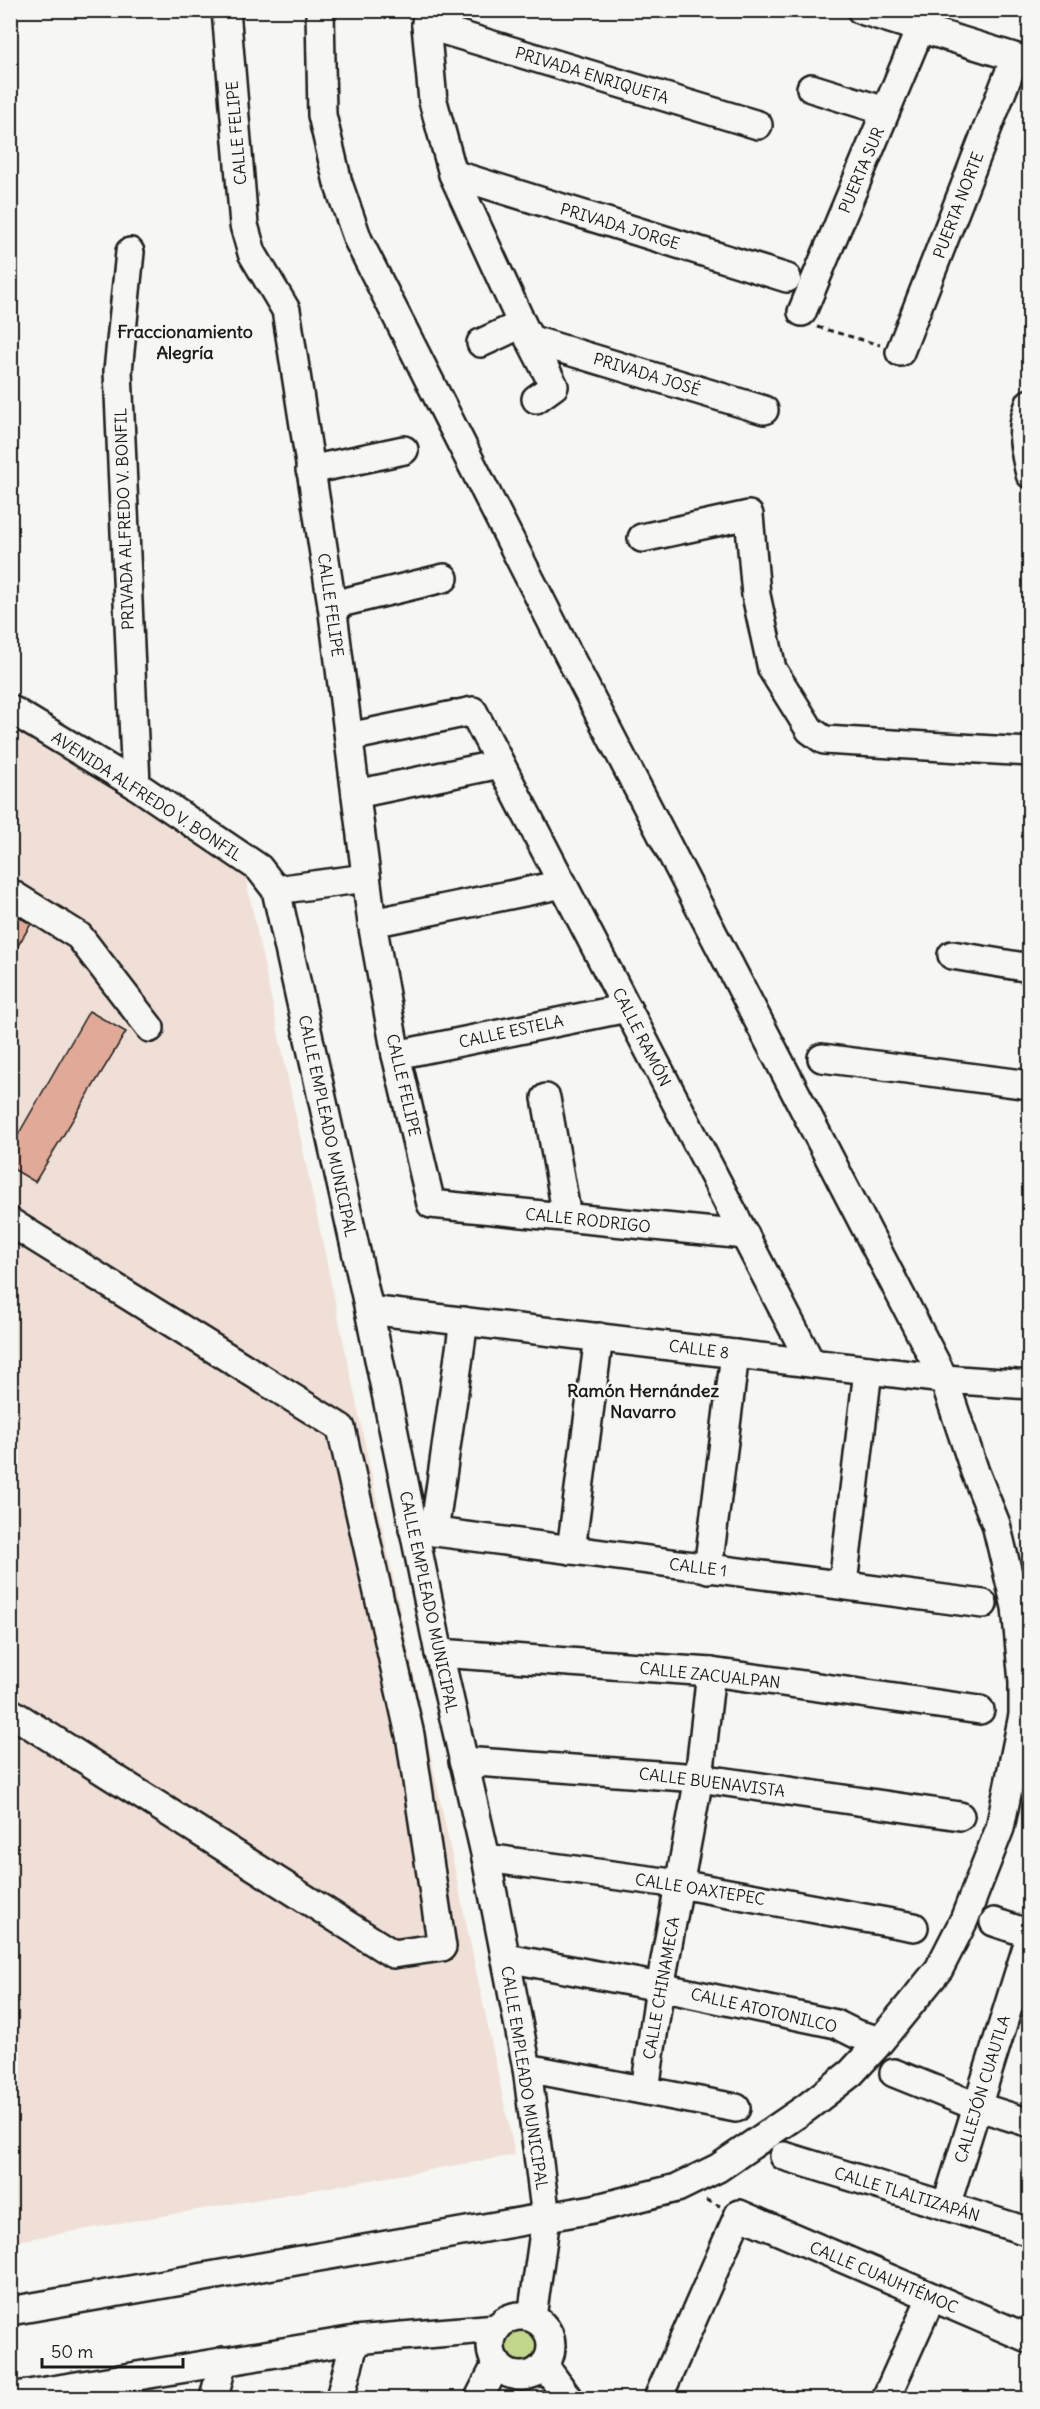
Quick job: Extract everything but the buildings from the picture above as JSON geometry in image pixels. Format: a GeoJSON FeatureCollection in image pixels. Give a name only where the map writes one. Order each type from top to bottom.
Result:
{"type":"FeatureCollection","features":[{"type":"Feature","properties":{"kind":"street","name":"CALLE FELIPE"},"geometry":{"type":"LineString","coordinates":[[226,10],[244,225],[252,253],[286,310],[332,605],[372,923],[396,1054],[431,1204]]}},
{"type":"Feature","properties":{"kind":"street"},"geometry":{"type":"LineString","coordinates":[[10,2311],[593,2210],[677,2188],[717,2168],[797,2115],[851,2073],[939,1969],[964,1920],[1000,1828],[1023,1715],[1022,1663],[1016,1607],[996,1524],[975,1472],[944,1379],[563,644],[358,240],[338,183],[322,115],[320,10]]}},
{"type":"Feature","properties":{"kind":"street"},"geometry":{"type":"LineString","coordinates":[[861,10],[1022,60]]}},
{"type":"Feature","properties":{"kind":"street"},"geometry":{"type":"LineString","coordinates":[[426,18],[433,101],[453,174],[554,386],[536,399]]}},
{"type":"Feature","properties":{"kind":"street","name":"PRIVADA ENRIQUETA"},"geometry":{"type":"LineString","coordinates":[[426,18],[758,125]]}},
{"type":"Feature","properties":{"kind":"street","name":"PUERTA SUR"},"geometry":{"type":"LineString","coordinates":[[802,312],[920,29]]}},
{"type":"Feature","properties":{"kind":"street","name":"PUERTA NORTE"},"geometry":{"type":"LineString","coordinates":[[900,352],[1022,60]]}},
{"type":"Feature","properties":{"kind":"street"},"geometry":{"type":"LineString","coordinates":[[811,88],[885,111]]}},
{"type":"Feature","properties":{"kind":"street","name":"PRIVADA JORGE"},"geometry":{"type":"LineString","coordinates":[[453,174],[787,278]]}},
{"type":"Feature","properties":{"kind":"street","name":"PRIVADA ALFREDO V. BONFIL"},"geometry":{"type":"LineString","coordinates":[[130,252],[118,371],[136,785]]}},
{"type":"Feature","properties":{"kind":"street"},"geometry":{"type":"LineString","coordinates":[[481,343],[526,331]]}},
{"type":"Feature","properties":{"kind":"street","name":"PRIVADA JOSÉ"},"geometry":{"type":"LineString","coordinates":[[526,331],[764,410]]}},
{"type":"Feature","properties":{"kind":"street"},"geometry":{"type":"LineString","coordinates":[[1029,403],[1024,417],[1022,440],[1029,474]]}},
{"type":"Feature","properties":{"kind":"street"},"geometry":{"type":"LineString","coordinates":[[310,470],[404,450]]}},
{"type":"Feature","properties":{"kind":"street"},"geometry":{"type":"LineString","coordinates":[[642,538],[749,515],[756,595],[772,669],[810,730],[824,740],[1029,752]]}},
{"type":"Feature","properties":{"kind":"street"},"geometry":{"type":"LineString","coordinates":[[332,605],[444,578]]}},
{"type":"Feature","properties":{"kind":"street","name":"AVENIDA ALFREDO V. BONFIL"},"geometry":{"type":"LineString","coordinates":[[10,709],[136,785],[259,868],[276,890]]}},
{"type":"Feature","properties":{"kind":"street","name":"CALLE RAMÓN"},"geometry":{"type":"LineString","coordinates":[[349,737],[473,711],[811,1363]]}},
{"type":"Feature","properties":{"kind":"street"},"geometry":{"type":"LineString","coordinates":[[356,794],[500,764]]}},
{"type":"Feature","properties":{"kind":"street"},"geometry":{"type":"LineString","coordinates":[[276,890],[366,878]]}},
{"type":"Feature","properties":{"kind":"street"},"geometry":{"type":"LineString","coordinates":[[372,923],[562,884]]}},
{"type":"Feature","properties":{"kind":"street","name":"CALLE EMPLEADO MUNICIPAL"},"geometry":{"type":"LineString","coordinates":[[276,890],[369,1310],[424,1531],[439,1653],[486,1858],[527,2068],[546,2218],[532,2317]]}},
{"type":"Feature","properties":{"kind":"street"},"geometry":{"type":"LineString","coordinates":[[10,893],[79,936],[150,1028]]}},
{"type":"Feature","properties":{"kind":"street"},"geometry":{"type":"LineString","coordinates":[[952,955],[1029,968]]}},
{"type":"Feature","properties":{"kind":"street","name":"CALLE ESTELA"},"geometry":{"type":"LineString","coordinates":[[396,1054],[627,1008]]}},
{"type":"Feature","properties":{"kind":"street"},"geometry":{"type":"LineString","coordinates":[[822,1058],[1029,1084]]}},
{"type":"Feature","properties":{"kind":"street"},"geometry":{"type":"LineString","coordinates":[[546,1098],[567,1217]]}},
{"type":"Feature","properties":{"kind":"street","name":"CALLE RODRIGO"},"geometry":{"type":"LineString","coordinates":[[431,1204],[745,1235]]}},
{"type":"Feature","properties":{"kind":"street"},"geometry":{"type":"LineString","coordinates":[[10,1222],[341,1428],[410,1736],[442,1947],[393,1954],[10,1712]]}},
{"type":"Feature","properties":{"kind":"street","name":"CALLE 8"},"geometry":{"type":"LineString","coordinates":[[369,1310],[944,1379],[1029,1385]]}},
{"type":"Feature","properties":{"kind":"street"},"geometry":{"type":"LineString","coordinates":[[424,1531],[464,1321]]}},
{"type":"Feature","properties":{"kind":"street"},"geometry":{"type":"LineString","coordinates":[[571,1551],[599,1338]]}},
{"type":"Feature","properties":{"kind":"street"},"geometry":{"type":"LineString","coordinates":[[708,1569],[735,1354]]}},
{"type":"Feature","properties":{"kind":"street"},"geometry":{"type":"LineString","coordinates":[[843,1584],[868,1370]]}},
{"type":"Feature","properties":{"kind":"street","name":"CALLE 1"},"geometry":{"type":"LineString","coordinates":[[424,1531],[983,1604]]}},
{"type":"Feature","properties":{"kind":"street","name":"CALLE ZACUALPAN"},"geometry":{"type":"LineString","coordinates":[[439,1653],[711,1672],[980,1710]]}},
{"type":"Feature","properties":{"kind":"street","name":"CALLE CHINAMECA"},"geometry":{"type":"LineString","coordinates":[[645,2090],[660,1987],[699,1778],[711,1672]]}},
{"type":"Feature","properties":{"kind":"street","name":"CALLE BUENAVISTA"},"geometry":{"type":"LineString","coordinates":[[463,1761],[699,1778],[960,1816]]}},
{"type":"Feature","properties":{"kind":"street","name":"CALLE OAXTEPEC"},"geometry":{"type":"LineString","coordinates":[[486,1858],[679,1884],[914,1927]]}},
{"type":"Feature","properties":{"kind":"street"},"geometry":{"type":"LineString","coordinates":[[994,1922],[1029,1935]]}},
{"type":"Feature","properties":{"kind":"street","name":"CALLEJÓN CUAUTLA"},"geometry":{"type":"LineString","coordinates":[[946,2206],[1029,1935]]}},
{"type":"Feature","properties":{"kind":"street","name":"CALLE ATOTONILCO"},"geometry":{"type":"LineString","coordinates":[[507,1958],[836,2024],[867,2037]]}},
{"type":"Feature","properties":{"kind":"street"},"geometry":{"type":"LineString","coordinates":[[527,2068],[736,2108]]}},
{"type":"Feature","properties":{"kind":"street"},"geometry":{"type":"LineString","coordinates":[[894,2073],[976,2106],[1029,2123]]}},
{"type":"Feature","properties":{"kind":"street","name":"CALLE TLALTIZAPÁN"},"geometry":{"type":"LineString","coordinates":[[784,2156],[1029,2232]]}},
{"type":"Feature","properties":{"kind":"street"},"geometry":{"type":"LineString","coordinates":[[658,2398],[739,2214]]}},
{"type":"Feature","properties":{"kind":"street","name":"CALLE CUAUHTÉMOC"},"geometry":{"type":"LineString","coordinates":[[739,2214],[1029,2339]]}},
{"type":"Feature","properties":{"kind":"street"},"geometry":{"type":"LineString","coordinates":[[886,2398],[931,2298]]}},
{"type":"Feature","properties":{"kind":"street"},"geometry":{"type":"LineString","coordinates":[[10,2397],[86,2392],[223,2361],[355,2340],[497,2328],[513,2316],[532,2317],[541,2322],[551,2338],[551,2348],[544,2365],[529,2375],[520,2376],[503,2370],[497,2363],[491,2346],[497,2328]]}},
{"type":"Feature","properties":{"kind":"street"},"geometry":{"type":"LineString","coordinates":[[340,2398],[355,2340]]}},
{"type":"Feature","properties":{"kind":"street"},"geometry":{"type":"LineString","coordinates":[[214,2398],[223,2361]]}},
{"type":"Feature","properties":{"kind":"street"},"geometry":{"type":"LineString","coordinates":[[479,2398],[497,2363]]}},
{"type":"Feature","properties":{"kind":"street"},"geometry":{"type":"LineString","coordinates":[[544,2365],[568,2398]]}},
{"type":"Feature","properties":{"kind":"path"},"geometry":{"type":"LineString","coordinates":[[802,312],[803,318],[815,326],[900,352]]}},
{"type":"Feature","properties":{"kind":"path"},"geometry":{"type":"LineString","coordinates":[[677,2188],[739,2214]]}},
{"type":"Feature","properties":{"kind":"shaded area"},"geometry":{"type":"Polygon","coordinates":[[[10,727],[244,870],[515,2155],[11,2242],[10,727]]]}},
{"type":"Feature","properties":{"kind":"green space"},"geometry":{"type":"Polygon","coordinates":[[[523,2325],[531,2326],[537,2331],[542,2337],[542,2353],[537,2359],[531,2364],[523,2365],[515,2364],[509,2359],[504,2353],[503,2345],[504,2337],[509,2331],[515,2326],[523,2325]]]}},
{"type":"Feature","properties":{"kind":"district","name":"Fraccionamiento Alegría"},"geometry":{"type":"Point","coordinates":[185,342]}},
{"type":"Feature","properties":{"kind":"district","name":"Ramón Hernández Navarro"},"geometry":{"type":"Point","coordinates":[643,1401]}}]}
